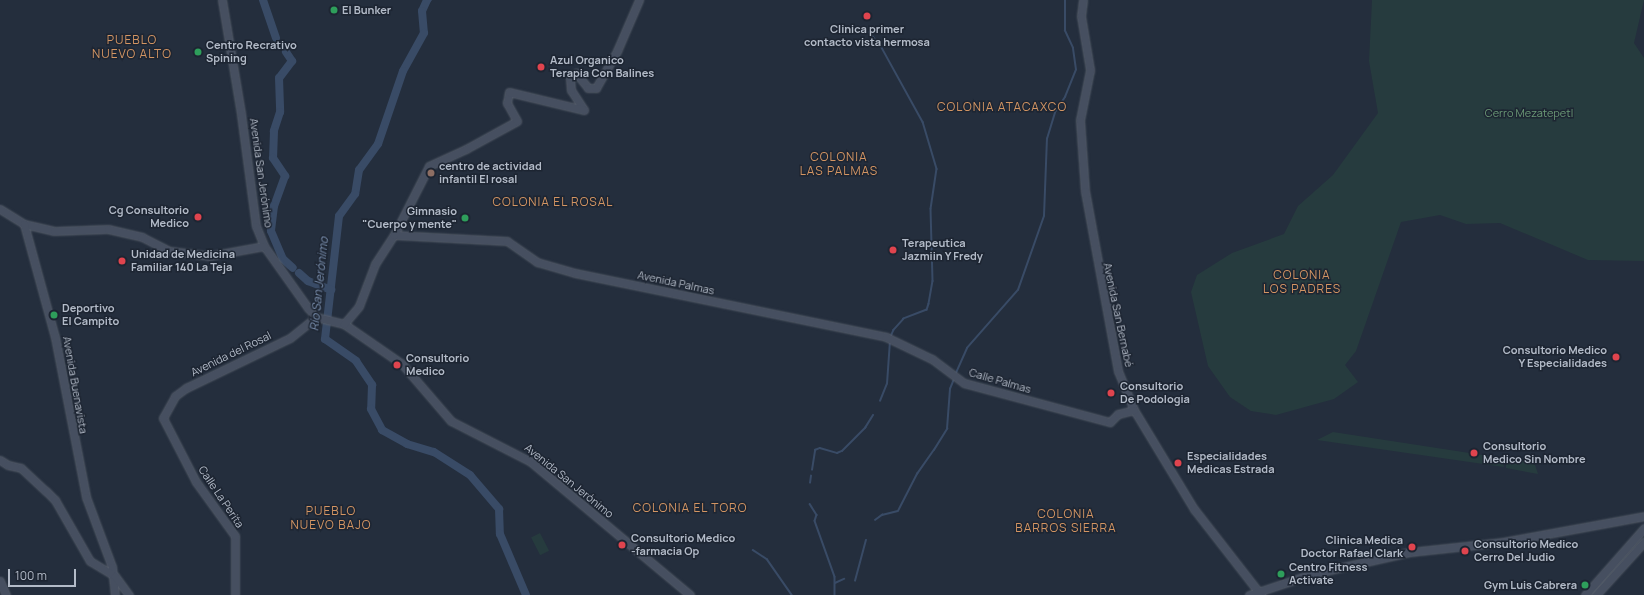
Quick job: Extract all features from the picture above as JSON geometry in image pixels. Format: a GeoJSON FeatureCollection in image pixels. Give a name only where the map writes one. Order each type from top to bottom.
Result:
{"type":"FeatureCollection","features":[{"type":"Feature","properties":{"kind":"street","name":"Avenida San Jerónimo"},"geometry":{"type":"LineString","coordinates":[[222,0],[243,122],[256,226],[264,246],[318,318],[334,323],[344,324],[406,368],[451,421],[531,462],[690,595]]}},
{"type":"Feature","properties":{"kind":"street"},"geometry":{"type":"LineString","coordinates":[[353,330],[354,314],[375,264],[394,235],[429,166],[466,149],[517,121],[507,103],[509,92],[584,110],[571,90],[570,78],[576,73],[588,88],[596,88],[617,51],[639,0]]}},
{"type":"Feature","properties":{"kind":"street","name":"Avenida San Bernabé"},"geometry":{"type":"LineString","coordinates":[[1083,0],[1081,16],[1090,70],[1080,120],[1086,206],[1118,371],[1134,410],[1194,509],[1259,593]]}},
{"type":"Feature","properties":{"kind":"street"},"geometry":{"type":"LineString","coordinates":[[0,208],[24,224],[54,231],[108,229],[142,237],[170,251],[208,256],[264,246]]}},
{"type":"Feature","properties":{"kind":"street","name":"Avenida Buenavista"},"geometry":{"type":"LineString","coordinates":[[24,224],[55,337],[89,507],[115,576]]}},
{"type":"Feature","properties":{"kind":"street","name":"Avenida Palmas"},"geometry":{"type":"LineString","coordinates":[[394,235],[491,238],[509,242],[537,262],[575,273],[888,338],[932,359],[950,372]]}},
{"type":"Feature","properties":{"kind":"street"},"geometry":{"type":"LineString","coordinates":[[344,324],[354,314]]}},
{"type":"Feature","properties":{"kind":"street","name":"Avenida del Rosal"},"geometry":{"type":"LineString","coordinates":[[163,418],[175,396],[186,388],[290,338],[318,318]]}},
{"type":"Feature","properties":{"kind":"street","name":"Calle Palmas"},"geometry":{"type":"LineString","coordinates":[[950,372],[959,380],[1110,422],[1114,416],[1134,410]]}},
{"type":"Feature","properties":{"kind":"street","name":"Calle La Perita"},"geometry":{"type":"LineString","coordinates":[[163,418],[196,482],[235,536],[235,595]]}},
{"type":"Feature","properties":{"kind":"street"},"geometry":{"type":"LineString","coordinates":[[0,460],[8,465],[21,468],[46,490],[55,500],[90,561],[115,576],[129,595]]}},
{"type":"Feature","properties":{"kind":"street"},"geometry":{"type":"LineString","coordinates":[[1250,595],[1312,574],[1410,552],[1503,542],[1644,516]]}},
{"type":"Feature","properties":{"kind":"street"},"geometry":{"type":"LineString","coordinates":[[1585,595],[1644,528]]}},
{"type":"Feature","properties":{"kind":"street"},"geometry":{"type":"LineString","coordinates":[[1596,595],[1644,542]]}},
{"type":"Feature","properties":{"kind":"street"},"geometry":{"type":"LineString","coordinates":[[1608,569],[1615,574]]}},
{"type":"Feature","properties":{"kind":"street"},"geometry":{"type":"LineString","coordinates":[[115,576],[115,595]]}},
{"type":"Feature","properties":{"kind":"street"},"geometry":{"type":"LineString","coordinates":[[0,581],[6,595]]}},
{"type":"Feature","properties":{"kind":"green space","name":"Cerro Mezatepetl"},"geometry":{"type":"Polygon","coordinates":[[[1372,0],[1644,0],[1634,43],[1644,58],[1644,261],[1588,260],[1500,223],[1466,224],[1440,215],[1401,222],[1356,351],[1345,365],[1358,382],[1334,399],[1276,415],[1251,411],[1230,397],[1208,366],[1191,292],[1197,275],[1232,253],[1284,234],[1298,206],[1333,175],[1378,113],[1369,61],[1372,0]]]}},
{"type":"Feature","properties":{"kind":"green space"},"geometry":{"type":"Polygon","coordinates":[[[1333,432],[1502,458],[1504,467],[1317,440],[1333,432]]]}},
{"type":"Feature","properties":{"kind":"green space"},"geometry":{"type":"Polygon","coordinates":[[[1506,459],[1534,462],[1538,474],[1506,468],[1506,459]]]}},
{"type":"Feature","properties":{"kind":"green space"},"geometry":{"type":"Polygon","coordinates":[[[540,533],[549,551],[540,555],[531,538],[540,533]]]}},
{"type":"Feature","properties":{"kind":"waterway"},"geometry":{"type":"LineString","coordinates":[[263,0],[276,38]]}},
{"type":"Feature","properties":{"kind":"waterway","name":"Río San Jerónimo"},"geometry":{"type":"LineString","coordinates":[[427,0],[422,11],[424,33],[403,71],[378,144],[359,170],[355,194],[339,216],[325,339],[356,361],[372,385],[371,409],[382,430],[407,444],[434,452],[470,475],[499,509],[500,534],[526,595]]}},
{"type":"Feature","properties":{"kind":"waterway","name":"Río San Jerónimo"},"geometry":{"type":"LineString","coordinates":[[422,11],[431,0]]}},
{"type":"Feature","properties":{"kind":"waterway"},"geometry":{"type":"LineString","coordinates":[[956,373],[967,348],[1018,290],[1044,216],[1047,139],[1055,112],[1065,97],[1076,70],[1073,48],[1065,31],[1065,0]]}},
{"type":"Feature","properties":{"kind":"waterway"},"geometry":{"type":"LineString","coordinates":[[869,32],[881,46],[923,122],[937,169],[931,209],[933,281],[929,304],[927,310],[904,319],[894,330],[891,337]]}},
{"type":"Feature","properties":{"kind":"waterway"},"geometry":{"type":"LineString","coordinates":[[286,52],[292,61],[279,78],[280,112],[274,131],[273,158],[285,176],[274,206],[271,231],[283,259],[293,268]]}},
{"type":"Feature","properties":{"kind":"waterway"},"geometry":{"type":"LineString","coordinates":[[299,273],[308,281],[331,290]]}},
{"type":"Feature","properties":{"kind":"waterway"},"geometry":{"type":"LineString","coordinates":[[880,401],[887,384],[890,341]]}},
{"type":"Feature","properties":{"kind":"waterway"},"geometry":{"type":"LineString","coordinates":[[875,520],[882,515],[898,511],[917,474],[947,429],[950,389],[954,379]]}},
{"type":"Feature","properties":{"kind":"waterway"},"geometry":{"type":"LineString","coordinates":[[812,470],[815,450],[820,448],[837,453],[842,451],[865,428],[873,415]]}},
{"type":"Feature","properties":{"kind":"waterway"},"geometry":{"type":"LineString","coordinates":[[810,483],[811,476]]}},
{"type":"Feature","properties":{"kind":"waterway"},"geometry":{"type":"LineString","coordinates":[[810,504],[817,515],[815,521],[835,577],[835,595]]}},
{"type":"Feature","properties":{"kind":"waterway"},"geometry":{"type":"LineString","coordinates":[[855,581],[866,540]]}},
{"type":"Feature","properties":{"kind":"waterway"},"geometry":{"type":"LineString","coordinates":[[753,550],[767,559],[792,595]]}},
{"type":"Feature","properties":{"kind":"waterway"},"geometry":{"type":"LineString","coordinates":[[835,583],[844,579]]}},
{"type":"Feature","properties":{"kind":"place","name":"El Bunker"},"geometry":{"type":"Point","coordinates":[334,10]}},
{"type":"Feature","properties":{"kind":"place","name":"Clinica primer contacto vista hermosa"},"geometry":{"type":"Point","coordinates":[867,16]}},
{"type":"Feature","properties":{"kind":"place","name":"Centro Recrativo Spining"},"geometry":{"type":"Point","coordinates":[198,52]}},
{"type":"Feature","properties":{"kind":"place","name":"Azul Organico Terapia Con Balines"},"geometry":{"type":"Point","coordinates":[541,67]}},
{"type":"Feature","properties":{"kind":"place","name":"centro de actividad infantil El rosal"},"geometry":{"type":"Point","coordinates":[431,173]}},
{"type":"Feature","properties":{"kind":"place","name":"Cg Consultorio Medico"},"geometry":{"type":"Point","coordinates":[198,217]}},
{"type":"Feature","properties":{"kind":"place","name":"Gimnasio \"Cuerpo y mente\""},"geometry":{"type":"Point","coordinates":[465,218]}},
{"type":"Feature","properties":{"kind":"place","name":"Terapeutica Jazmiin Y Fredy"},"geometry":{"type":"Point","coordinates":[893,250]}},
{"type":"Feature","properties":{"kind":"place","name":"Unidad de Medicina Familiar 140 La Teja"},"geometry":{"type":"Point","coordinates":[122,261]}},
{"type":"Feature","properties":{"kind":"place","name":"Deportivo El Campito"},"geometry":{"type":"Point","coordinates":[54,315]}},
{"type":"Feature","properties":{"kind":"place","name":"Consultorio Medico Y Especialidades"},"geometry":{"type":"Point","coordinates":[1616,357]}},
{"type":"Feature","properties":{"kind":"place","name":"Consultorio Medico"},"geometry":{"type":"Point","coordinates":[397,365]}},
{"type":"Feature","properties":{"kind":"place","name":"Consultorio De Podologia"},"geometry":{"type":"Point","coordinates":[1111,393]}},
{"type":"Feature","properties":{"kind":"place","name":"Consultorio Medico Sin Nombre"},"geometry":{"type":"Point","coordinates":[1474,453]}},
{"type":"Feature","properties":{"kind":"place","name":"Especialidades Medicas Estrada"},"geometry":{"type":"Point","coordinates":[1178,463]}},
{"type":"Feature","properties":{"kind":"place","name":"Consultorio Medico -farmacia Op"},"geometry":{"type":"Point","coordinates":[622,545]}},
{"type":"Feature","properties":{"kind":"place","name":"Clinica Medica Doctor Rafael Clark"},"geometry":{"type":"Point","coordinates":[1412,547]}},
{"type":"Feature","properties":{"kind":"place","name":"Consultorio Medico Cerro Del Judio"},"geometry":{"type":"Point","coordinates":[1465,551]}},
{"type":"Feature","properties":{"kind":"place","name":"Centro Fitness Activate"},"geometry":{"type":"Point","coordinates":[1281,574]}},
{"type":"Feature","properties":{"kind":"place","name":"Gym Luis Cabrera"},"geometry":{"type":"Point","coordinates":[1585,585]}},
{"type":"Feature","properties":{"kind":"district","name":"PUEBLO NUEVO ALTO"},"geometry":{"type":"Point","coordinates":[132,47]}},
{"type":"Feature","properties":{"kind":"district","name":"COLONIA ATACAXCO"},"geometry":{"type":"Point","coordinates":[1002,107]}},
{"type":"Feature","properties":{"kind":"district","name":"COLONIA LAS PALMAS"},"geometry":{"type":"Point","coordinates":[839,164]}},
{"type":"Feature","properties":{"kind":"district","name":"COLONIA EL ROSAL"},"geometry":{"type":"Point","coordinates":[553,202]}},
{"type":"Feature","properties":{"kind":"district","name":"COLONIA LOS PADRES"},"geometry":{"type":"Point","coordinates":[1302,282]}},
{"type":"Feature","properties":{"kind":"district","name":"COLONIA EL TORO"},"geometry":{"type":"Point","coordinates":[690,508]}},
{"type":"Feature","properties":{"kind":"district","name":"PUEBLO NUEVO BAJO"},"geometry":{"type":"Point","coordinates":[331,518]}},
{"type":"Feature","properties":{"kind":"district","name":"COLONIA BARROS SIERRA"},"geometry":{"type":"Point","coordinates":[1066,521]}}]}
